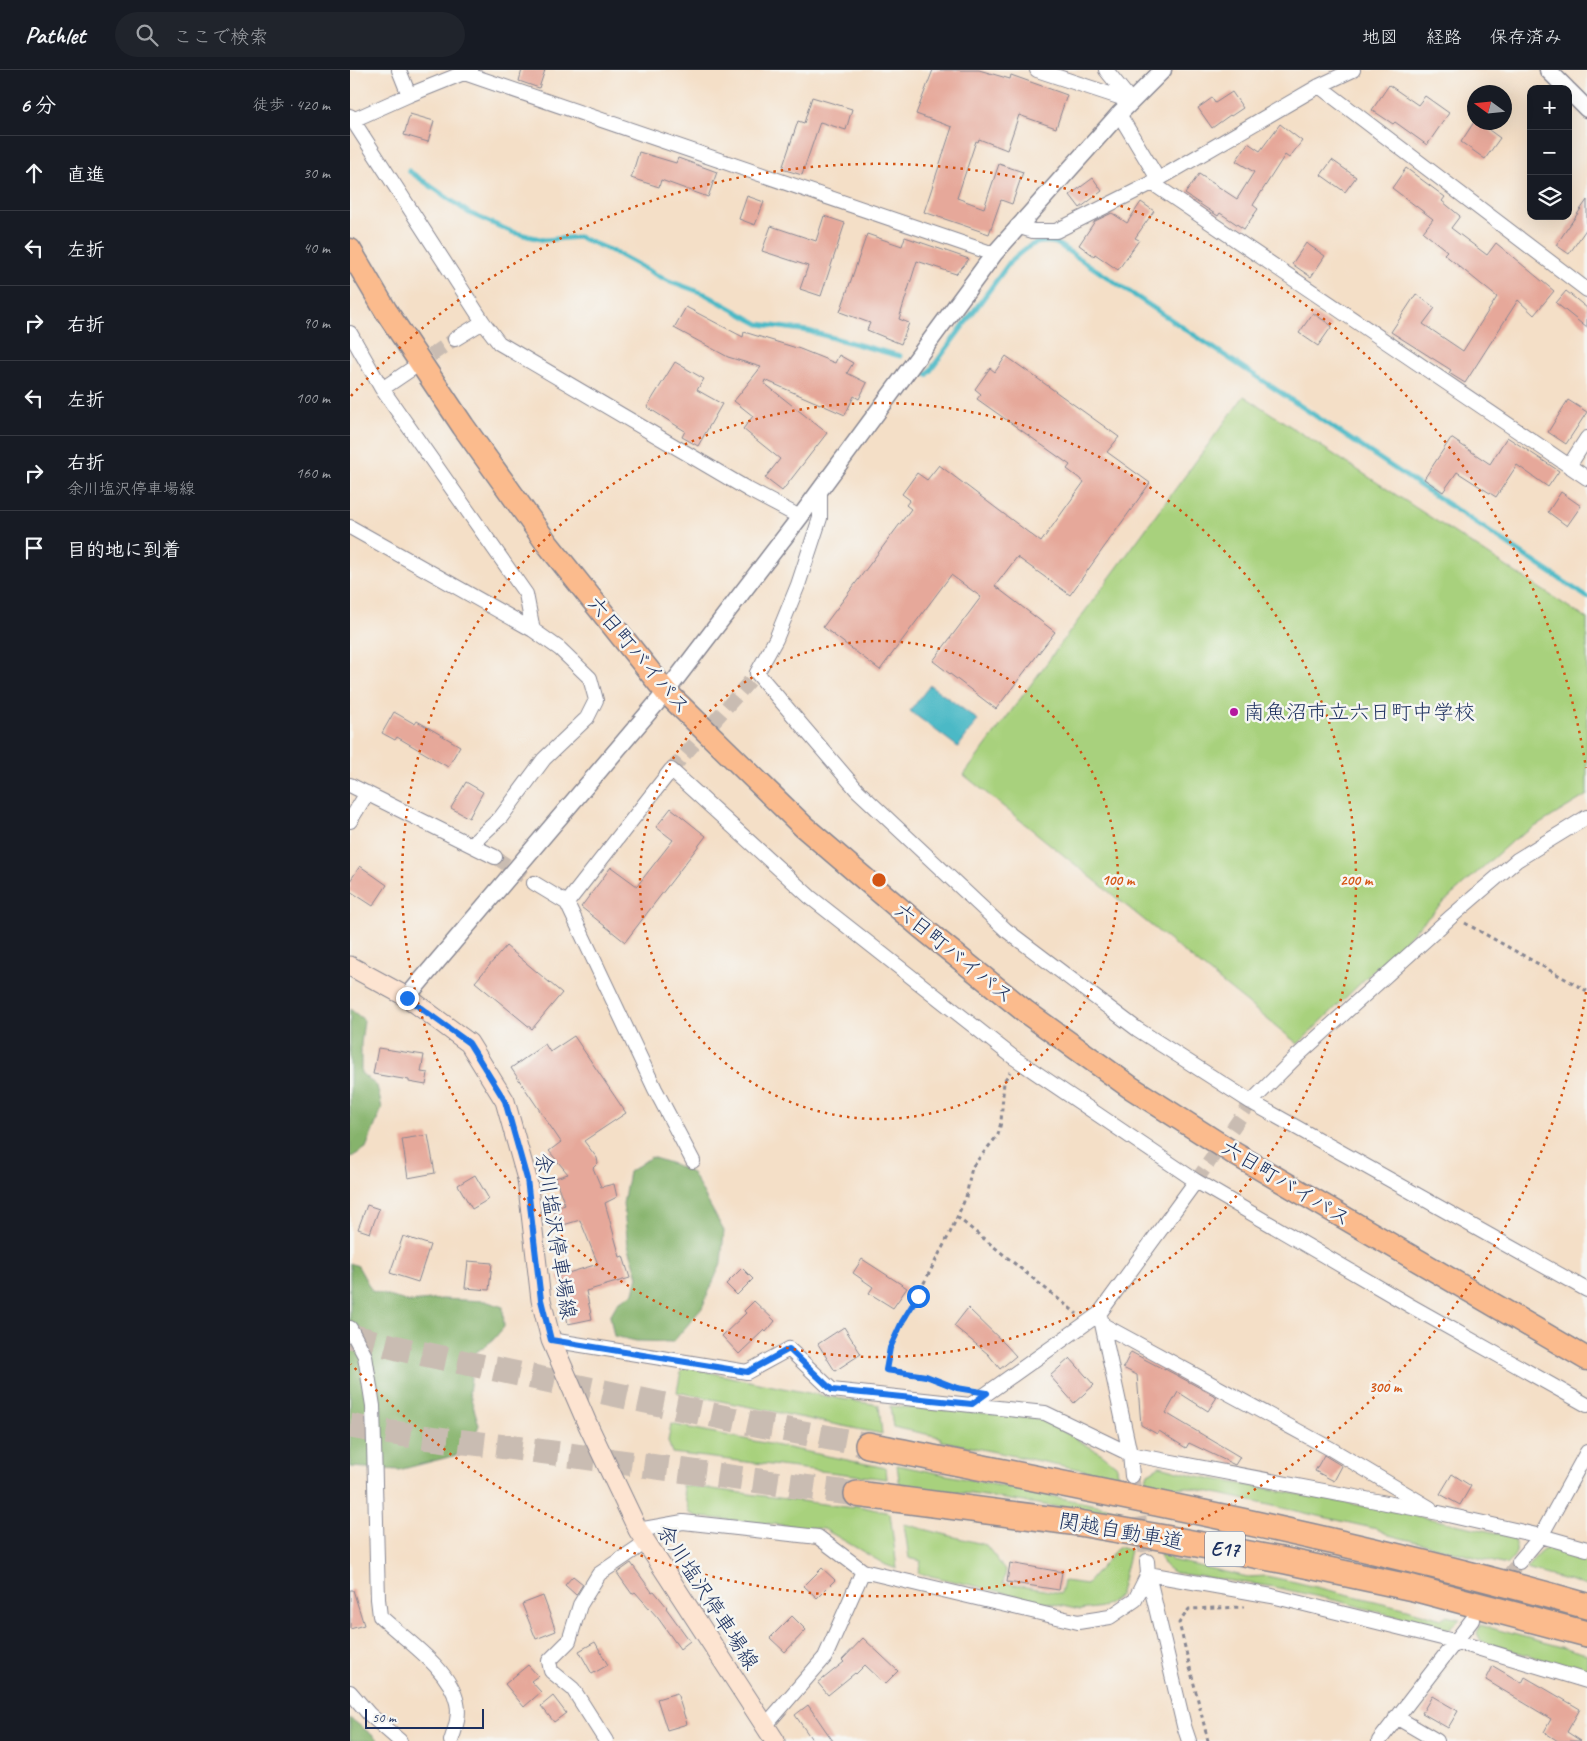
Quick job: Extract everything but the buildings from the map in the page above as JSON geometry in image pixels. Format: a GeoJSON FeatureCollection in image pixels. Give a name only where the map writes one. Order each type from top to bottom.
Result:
{"type":"FeatureCollection","features":[{"type":"Feature","properties":{"kind":"highway","name":"六日町バイパス"},"geometry":{"type":"LineString","coordinates":[[350,250],[386,311],[463,426],[546,542],[666,692],[803,826],[921,927],[1026,1012],[1130,1087],[1236,1154],[1587,1359]]}},
{"type":"Feature","properties":{"kind":"highway","name":"関越自動車道"},"geometry":{"type":"LineString","coordinates":[[868,1445],[1286,1531],[1418,1562],[1587,1606]]}},
{"type":"Feature","properties":{"kind":"highway","name":"関越自動車道"},"geometry":{"type":"LineString","coordinates":[[857,1494],[1070,1522],[1176,1540],[1413,1588],[1587,1634]]}},
{"type":"Feature","properties":{"kind":"main road","name":"余川塩沢停車場線"},"geometry":{"type":"LineString","coordinates":[[350,966],[407,998],[469,1043],[505,1101],[527,1179],[541,1300],[551,1340],[587,1422],[642,1536],[770,1736]]}},
{"type":"Feature","properties":{"kind":"street"},"geometry":{"type":"LineString","coordinates":[[399,70],[409,95]]}},
{"type":"Feature","properties":{"kind":"street"},"geometry":{"type":"LineString","coordinates":[[1037,70],[1131,101]]}},
{"type":"Feature","properties":{"kind":"street"},"geometry":{"type":"LineString","coordinates":[[1106,70],[1131,101]]}},
{"type":"Feature","properties":{"kind":"street"},"geometry":{"type":"LineString","coordinates":[[407,998],[666,692],[800,517],[994,254],[1119,114],[1163,70]]}},
{"type":"Feature","properties":{"kind":"street"},"geometry":{"type":"LineString","coordinates":[[1017,226],[1033,231],[1056,230],[1155,181],[1319,86],[1353,70]]}},
{"type":"Feature","properties":{"kind":"street"},"geometry":{"type":"LineString","coordinates":[[1548,70],[1564,85]]}},
{"type":"Feature","properties":{"kind":"street"},"geometry":{"type":"LineString","coordinates":[[800,517],[749,490],[499,343],[351,118],[468,72],[994,254]]}},
{"type":"Feature","properties":{"kind":"street"},"geometry":{"type":"LineString","coordinates":[[1319,86],[1587,290]]}},
{"type":"Feature","properties":{"kind":"street"},"geometry":{"type":"LineString","coordinates":[[1572,93],[1587,109]]}},
{"type":"Feature","properties":{"kind":"street"},"geometry":{"type":"LineString","coordinates":[[1119,114],[1155,181],[1587,478]]}},
{"type":"Feature","properties":{"kind":"street"},"geometry":{"type":"LineString","coordinates":[[455,339],[484,322]]}},
{"type":"Feature","properties":{"kind":"street"},"geometry":{"type":"LineString","coordinates":[[350,334],[382,389],[526,594],[533,630]]}},
{"type":"Feature","properties":{"kind":"street"},"geometry":{"type":"LineString","coordinates":[[382,389],[413,368]]}},
{"type":"Feature","properties":{"kind":"street"},"geometry":{"type":"LineString","coordinates":[[1569,466],[1587,438]]}},
{"type":"Feature","properties":{"kind":"street"},"geometry":{"type":"LineString","coordinates":[[820,490],[820,518],[798,585],[776,639],[757,672],[857,790],[1006,930],[1137,1029],[1251,1102],[1587,1290]]}},
{"type":"Feature","properties":{"kind":"street"},"geometry":{"type":"LineString","coordinates":[[350,527],[533,630],[560,649],[590,678],[596,700],[587,718],[544,759],[501,817],[471,845]]}},
{"type":"Feature","properties":{"kind":"street"},"geometry":{"type":"LineString","coordinates":[[567,903],[671,770],[810,898],[1013,1056],[1196,1181],[1409,1305],[1587,1405]]}},
{"type":"Feature","properties":{"kind":"street"},"geometry":{"type":"LineString","coordinates":[[350,785],[495,857]]}},
{"type":"Feature","properties":{"kind":"street"},"geometry":{"type":"LineString","coordinates":[[350,821],[367,793]]}},
{"type":"Feature","properties":{"kind":"street"},"geometry":{"type":"LineString","coordinates":[[1251,1102],[1297,1056],[1517,860],[1587,817]]}},
{"type":"Feature","properties":{"kind":"street"},"geometry":{"type":"LineString","coordinates":[[534,884],[567,903],[654,1089],[693,1161]]}},
{"type":"Feature","properties":{"kind":"street"},"geometry":{"type":"LineString","coordinates":[[1132,1476],[1130,1454],[1101,1320],[1196,1181]]}},
{"type":"Feature","properties":{"kind":"street"},"geometry":{"type":"LineString","coordinates":[[972,1404],[1086,1322],[1101,1320],[1331,1449],[1439,1513]]}},
{"type":"Feature","properties":{"kind":"street"},"geometry":{"type":"LineString","coordinates":[[350,1328],[365,1356],[373,1406],[380,1616],[433,1662],[448,1682],[457,1702],[457,1719],[451,1741]]}},
{"type":"Feature","properties":{"kind":"street"},"geometry":{"type":"LineString","coordinates":[[551,1340],[747,1372],[789,1349],[832,1390],[1045,1413],[1130,1454],[1439,1513],[1541,1536],[1587,1549]]}},
{"type":"Feature","properties":{"kind":"street"},"geometry":{"type":"LineString","coordinates":[[1519,1562],[1541,1536],[1587,1452]]}},
{"type":"Feature","properties":{"kind":"street"},"geometry":{"type":"LineString","coordinates":[[606,1741],[573,1689],[551,1671],[549,1661],[568,1641],[580,1605],[599,1574],[642,1536],[683,1522],[818,1537],[863,1571],[1078,1622],[1110,1617],[1135,1600],[1147,1567]]}},
{"type":"Feature","properties":{"kind":"street"},"geometry":{"type":"LineString","coordinates":[[1147,1567],[1454,1642],[1587,1681]]}},
{"type":"Feature","properties":{"kind":"street"},"geometry":{"type":"LineString","coordinates":[[1147,1567],[1189,1741]]}},
{"type":"Feature","properties":{"kind":"street"},"geometry":{"type":"LineString","coordinates":[[770,1736],[824,1657],[863,1571]]}},
{"type":"Feature","properties":{"kind":"street"},"geometry":{"type":"LineString","coordinates":[[1379,1741],[1472,1620]]}},
{"type":"Feature","properties":{"kind":"street"},"geometry":{"type":"LineString","coordinates":[[350,1692],[369,1714],[400,1741]]}},
{"type":"Feature","properties":{"kind":"street"},"geometry":{"type":"LineString","coordinates":[[1396,1717],[1437,1741]]}},
{"type":"Feature","properties":{"kind":"path"},"geometry":{"type":"LineString","coordinates":[[1452,916],[1587,991]]}},
{"type":"Feature","properties":{"kind":"path"},"geometry":{"type":"LineString","coordinates":[[987,1393],[957,1388],[926,1376],[886,1370],[890,1348],[902,1322],[936,1262],[966,1196],[972,1167],[998,1135],[1001,1122],[1004,1081],[1010,1073],[1013,1056]]}},
{"type":"Feature","properties":{"kind":"path"},"geometry":{"type":"LineString","coordinates":[[957,1217],[1086,1322]]}},
{"type":"Feature","properties":{"kind":"path"},"geometry":{"type":"LineString","coordinates":[[1208,1741],[1179,1623],[1189,1609],[1262,1607],[1272,1596]]}},
{"type":"Feature","properties":{"kind":"green space","name":"南魚沼市立六日町中学校"},"geometry":{"type":"Polygon","coordinates":[[[1244,396],[1587,619],[1587,795],[1512,841],[1444,902],[1298,1044],[964,775],[1244,396]]]}},
{"type":"Feature","properties":{"kind":"green space"},"geometry":{"type":"Polygon","coordinates":[[[350,1009],[364,1020],[361,1044],[361,1073],[377,1086],[382,1108],[366,1148],[350,1158],[350,1009]]]}},
{"type":"Feature","properties":{"kind":"green space"},"geometry":{"type":"Polygon","coordinates":[[[651,1157],[692,1173],[724,1231],[721,1263],[702,1308],[673,1342],[636,1341],[614,1336],[610,1316],[618,1302],[634,1293],[638,1276],[628,1245],[623,1204],[629,1172],[651,1157]]]}},
{"type":"Feature","properties":{"kind":"green space"},"geometry":{"type":"Polygon","coordinates":[[[350,1263],[358,1266],[372,1291],[409,1302],[442,1299],[485,1301],[503,1307],[504,1327],[493,1340],[475,1353],[469,1392],[479,1425],[468,1452],[399,1470],[350,1467],[350,1263]]]}},
{"type":"Feature","properties":{"kind":"green space"},"geometry":{"type":"Polygon","coordinates":[[[687,1367],[782,1388],[879,1405],[882,1434],[677,1392],[681,1371],[687,1367]]]}},
{"type":"Feature","properties":{"kind":"green space"},"geometry":{"type":"Polygon","coordinates":[[[890,1406],[1042,1419],[1102,1454],[1117,1466],[1118,1477],[941,1441],[940,1437],[893,1427],[890,1406]]]}},
{"type":"Feature","properties":{"kind":"green space"},"geometry":{"type":"Polygon","coordinates":[[[671,1424],[886,1468],[887,1479],[672,1453],[668,1441],[671,1424]]]}},
{"type":"Feature","properties":{"kind":"green space"},"geometry":{"type":"Polygon","coordinates":[[[897,1465],[1121,1510],[1123,1517],[972,1494],[900,1487],[897,1465]]]}},
{"type":"Feature","properties":{"kind":"green space"},"geometry":{"type":"Polygon","coordinates":[[[1160,1466],[1197,1476],[1413,1515],[1511,1536],[1516,1545],[1516,1552],[1506,1565],[1389,1535],[1377,1529],[1188,1487],[1170,1488],[1145,1482],[1148,1473],[1160,1466]]]}},
{"type":"Feature","properties":{"kind":"green space"},"geometry":{"type":"Polygon","coordinates":[[[682,1485],[853,1508],[854,1505],[890,1513],[897,1569],[886,1565],[824,1529],[699,1517],[689,1513],[682,1485]]]}},
{"type":"Feature","properties":{"kind":"green space"},"geometry":{"type":"Polygon","coordinates":[[[904,1524],[986,1545],[1006,1571],[1003,1583],[1061,1593],[1064,1581],[1087,1584],[1118,1547],[1130,1550],[1119,1597],[1102,1607],[1080,1610],[918,1573],[921,1561],[909,1558],[904,1524]]]}},
{"type":"Feature","properties":{"kind":"green space"},"geometry":{"type":"Polygon","coordinates":[[[1555,1546],[1587,1554],[1587,1586],[1526,1569],[1542,1551],[1555,1546]]]}},
{"type":"Feature","properties":{"kind":"green space"},"geometry":{"type":"Polygon","coordinates":[[[1160,1554],[1170,1557],[1171,1560],[1248,1577],[1266,1576],[1404,1608],[1442,1619],[1447,1616],[1460,1619],[1449,1629],[1439,1628],[1338,1601],[1274,1587],[1175,1573],[1165,1565],[1160,1554]]]}},
{"type":"Feature","properties":{"kind":"green space"},"geometry":{"type":"Polygon","coordinates":[[[1480,1625],[1587,1654],[1587,1673],[1481,1641],[1477,1633],[1480,1625]]]}},
{"type":"Feature","properties":{"kind":"green space"},"geometry":{"type":"Polygon","coordinates":[[[350,1718],[380,1741],[350,1741],[350,1718]]]}},
{"type":"Feature","properties":{"kind":"water"},"geometry":{"type":"Polygon","coordinates":[[[930,685],[978,720],[958,747],[910,711],[930,685]]]}},
{"type":"Feature","properties":{"kind":"waterway"},"geometry":{"type":"LineString","coordinates":[[409,171],[469,213],[512,232],[544,240],[579,237],[614,252],[664,279],[705,294],[759,324],[808,331],[900,356]]}},
{"type":"Feature","properties":{"kind":"waterway"},"geometry":{"type":"LineString","coordinates":[[924,373],[927,375],[1010,262],[1030,246],[1042,242],[1056,243],[1587,597]]}},
{"type":"Feature","properties":{"kind":"tunnel"},"geometry":{"type":"LineString","coordinates":[[414,367],[455,339]]}},
{"type":"Feature","properties":{"kind":"tunnel"},"geometry":{"type":"LineString","coordinates":[[671,770],[757,673]]}},
{"type":"Feature","properties":{"kind":"tunnel"},"geometry":{"type":"LineString","coordinates":[[495,857],[534,883]]}},
{"type":"Feature","properties":{"kind":"tunnel"},"geometry":{"type":"LineString","coordinates":[[1196,1181],[1251,1102]]}},
{"type":"Feature","properties":{"kind":"tunnel"},"geometry":{"type":"LineString","coordinates":[[350,1336],[410,1351],[750,1423],[868,1445]]}},
{"type":"Feature","properties":{"kind":"tunnel"},"geometry":{"type":"LineString","coordinates":[[350,1426],[857,1494]]}},
{"type":"Feature","properties":{"kind":"tunnel"},"geometry":{"type":"LineString","coordinates":[[1132,1476],[1147,1561]]}},
{"type":"Feature","properties":{"kind":"tunnel"},"geometry":{"type":"LineString","coordinates":[[1480,1610],[1519,1562]]}},
{"type":"Feature","properties":{"kind":"place","name":"南魚沼市立六日町中学校"},"geometry":{"type":"Point","coordinates":[1234,712]}},
{"type":"Feature","properties":{"kind":"route"},"geometry":{"type":"LineString","coordinates":[[407,998],[469,1043],[505,1101],[527,1179],[541,1300],[551,1340],[747,1372],[789,1349],[832,1390],[972,1404],[987,1393],[957,1388],[926,1376],[886,1370],[890,1348],[902,1322],[918,1296]]}}]}
